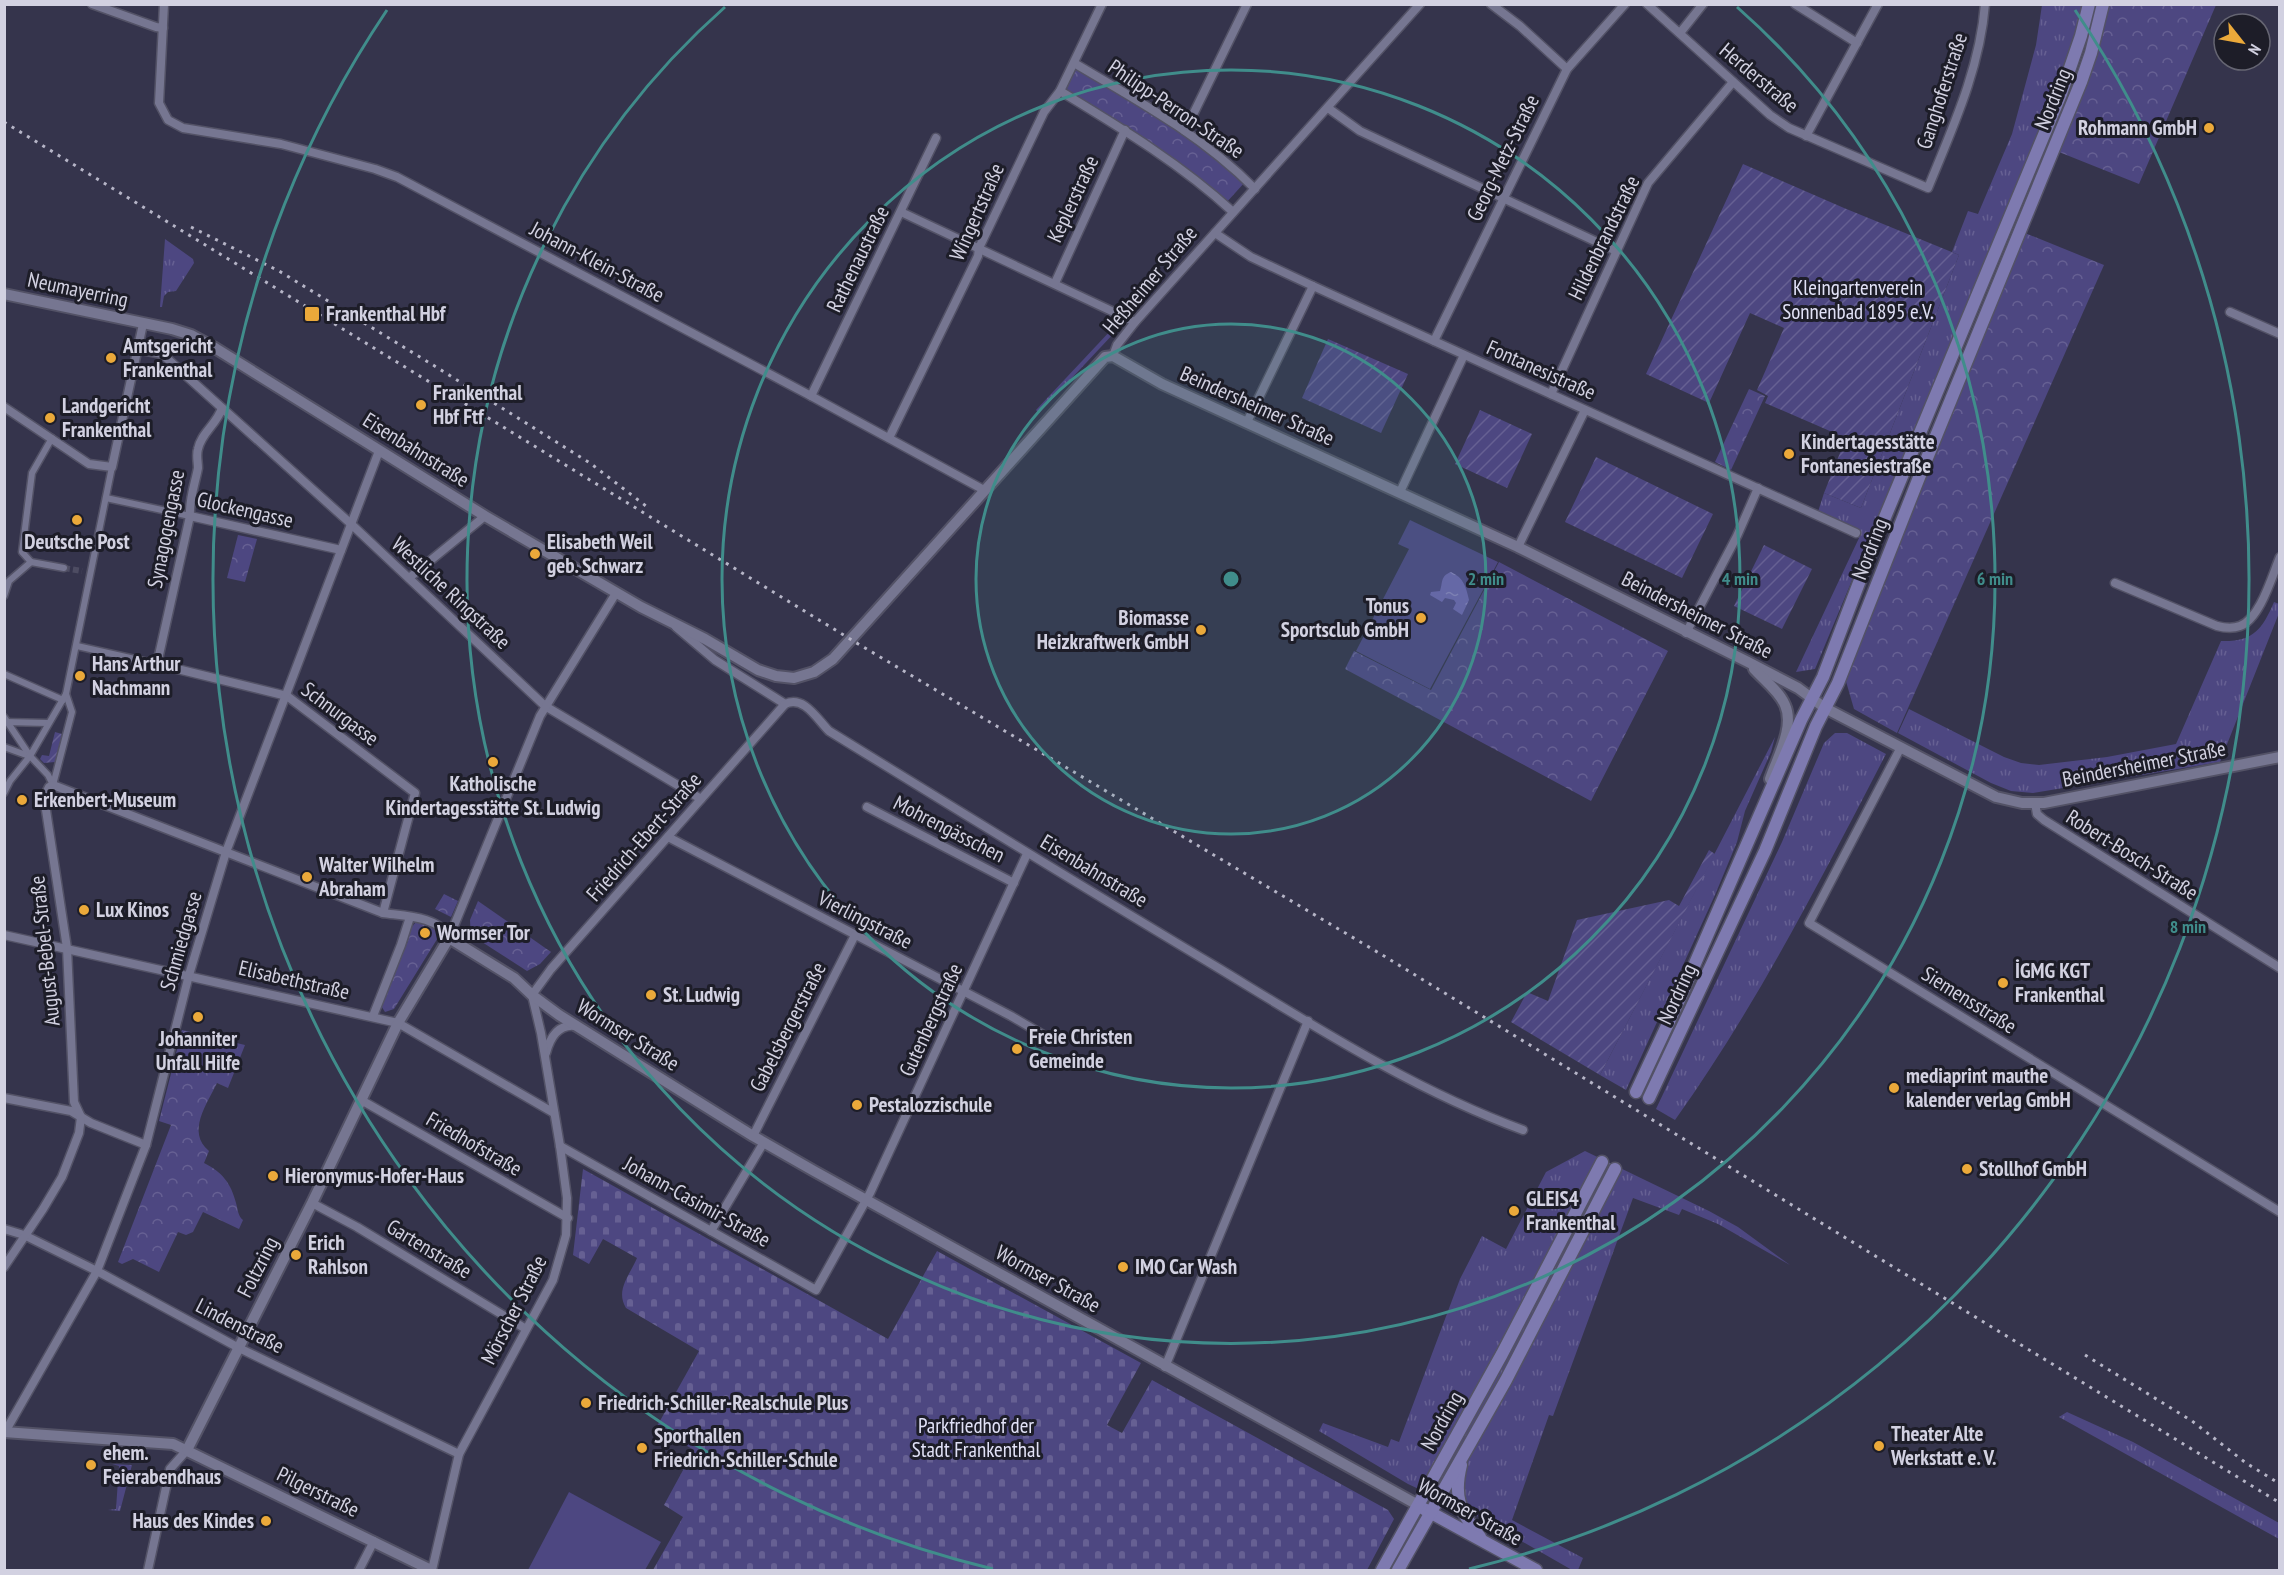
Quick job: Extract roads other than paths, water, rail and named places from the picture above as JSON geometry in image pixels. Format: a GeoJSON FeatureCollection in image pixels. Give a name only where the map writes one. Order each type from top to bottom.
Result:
{"type":"FeatureCollection","features":[{"type":"Feature","properties":{"kind":"main road","name":"Nordring"},"geometry":{"type":"LineString","coordinates":[[1636,1092],[1823,677],[1873,546],[2061,94],[2078,46],[2089,4]]}},
{"type":"Feature","properties":{"kind":"main road","name":"Nordring"},"geometry":{"type":"LineString","coordinates":[[1649,1098],[1766,851],[1842,672],[2081,82],[2103,4]]}},
{"type":"Feature","properties":{"kind":"main road","name":"Nordring"},"geometry":{"type":"LineString","coordinates":[[1382,1570],[1502,1354],[1602,1162]]}},
{"type":"Feature","properties":{"kind":"main road","name":"Nordring"},"geometry":{"type":"LineString","coordinates":[[1398,1570],[1506,1380],[1615,1169]]}},
{"type":"Feature","properties":{"kind":"main road"},"geometry":{"type":"LineString","coordinates":[[1464,1455],[1458,1484],[1463,1517],[1483,1542]]}},
{"type":"Feature","properties":{"kind":"main road","name":"Wormser Straße"},"geometry":{"type":"LineString","coordinates":[[1418,1505],[1536,1570]]}},
{"type":"Feature","properties":{"kind":"street"},"geometry":{"type":"LineString","coordinates":[[92,4],[163,28],[164,4]]}},
{"type":"Feature","properties":{"kind":"street","name":"Wingertstraße"},"geometry":{"type":"LineString","coordinates":[[889,438],[978,256],[979,248],[1044,112],[1060,91],[1102,4]]}},
{"type":"Feature","properties":{"kind":"street"},"geometry":{"type":"LineString","coordinates":[[1185,131],[1246,4]]}},
{"type":"Feature","properties":{"kind":"street","name":"Heßheimer Straße"},"geometry":{"type":"LineString","coordinates":[[806,675],[825,666],[837,655],[1105,357],[1113,356],[1117,345],[1135,322],[1420,4]]}},
{"type":"Feature","properties":{"kind":"street"},"geometry":{"type":"LineString","coordinates":[[1491,4],[1520,26],[1567,69]]}},
{"type":"Feature","properties":{"kind":"street","name":"Georg-Metz-Straße"},"geometry":{"type":"LineString","coordinates":[[1434,341],[1567,69],[1625,4]]}},
{"type":"Feature","properties":{"kind":"street","name":"Herderstraße"},"geometry":{"type":"LineString","coordinates":[[1647,4],[1770,115],[1789,128],[1928,188]]}},
{"type":"Feature","properties":{"kind":"street"},"geometry":{"type":"LineString","coordinates":[[1680,33],[1703,4]]}},
{"type":"Feature","properties":{"kind":"street"},"geometry":{"type":"LineString","coordinates":[[1795,4],[1857,43]]}},
{"type":"Feature","properties":{"kind":"street"},"geometry":{"type":"LineString","coordinates":[[1806,136],[1878,4]]}},
{"type":"Feature","properties":{"kind":"street","name":"Ganghoferstraße"},"geometry":{"type":"LineString","coordinates":[[1928,188],[1959,112],[1975,64],[1985,4]]}},
{"type":"Feature","properties":{"kind":"street","name":"Johann-Klein-Straße"},"geometry":{"type":"LineString","coordinates":[[163,28],[159,103],[164,115],[171,122],[189,130],[281,144],[397,177],[812,396],[984,490]]}},
{"type":"Feature","properties":{"kind":"street","name":"Philipp-Perron-Straße"},"geometry":{"type":"LineString","coordinates":[[1074,63],[1185,131],[1232,166],[1254,189]]}},
{"type":"Feature","properties":{"kind":"street","name":"Hildenbrandstraße"},"geometry":{"type":"LineString","coordinates":[[1551,394],[1648,183],[1733,82]]}},
{"type":"Feature","properties":{"kind":"street"},"geometry":{"type":"LineString","coordinates":[[1060,91],[1125,130],[1192,176],[1233,212]]}},
{"type":"Feature","properties":{"kind":"street"},"geometry":{"type":"LineString","coordinates":[[1328,108],[1360,131],[1617,251]]}},
{"type":"Feature","properties":{"kind":"street","name":"Keplerstraße"},"geometry":{"type":"LineString","coordinates":[[1055,283],[1125,130]]}},
{"type":"Feature","properties":{"kind":"street","name":"Rathenaustraße"},"geometry":{"type":"LineString","coordinates":[[812,396],[936,138]]}},
{"type":"Feature","properties":{"kind":"street"},"geometry":{"type":"LineString","coordinates":[[901,212],[1135,322]]}},
{"type":"Feature","properties":{"kind":"street","name":"Fontanesistraße"},"geometry":{"type":"LineString","coordinates":[[1215,233],[1251,257],[1856,533]]}},
{"type":"Feature","properties":{"kind":"street"},"geometry":{"type":"LineString","coordinates":[[1247,422],[1313,286]]}},
{"type":"Feature","properties":{"kind":"street","name":"Neumayerring"},"geometry":{"type":"LineString","coordinates":[[4,294],[143,324]]}},
{"type":"Feature","properties":{"kind":"street"},"geometry":{"type":"LineString","coordinates":[[2230,312],[2280,334]]}},
{"type":"Feature","properties":{"kind":"street"},"geometry":{"type":"LineString","coordinates":[[4,793],[10,781],[30,756],[64,697],[77,646],[143,324]]}},
{"type":"Feature","properties":{"kind":"street","name":"Eisenbahnstraße"},"geometry":{"type":"LineString","coordinates":[[143,324],[172,329],[208,344],[485,516],[616,593],[758,670],[785,677],[806,675]]}},
{"type":"Feature","properties":{"kind":"street","name":"Westliche Ringstraße"},"geometry":{"type":"LineString","coordinates":[[137,349],[162,354],[350,523],[545,706],[701,799]]}},
{"type":"Feature","properties":{"kind":"street"},"geometry":{"type":"LineString","coordinates":[[1400,492],[1464,355]]}},
{"type":"Feature","properties":{"kind":"street","name":"Beindersheimer Straße"},"geometry":{"type":"LineString","coordinates":[[1113,356],[1145,376],[1518,547],[1798,688],[1826,708],[1996,797],[2009,801],[2035,803],[2280,757]]}},
{"type":"Feature","properties":{"kind":"street"},"geometry":{"type":"LineString","coordinates":[[4,407],[89,464],[112,467]]}},
{"type":"Feature","properties":{"kind":"street","name":"Synagogengasse"},"geometry":{"type":"LineString","coordinates":[[157,664],[190,516],[198,467],[198,449],[204,436],[215,424],[222,408]]}},
{"type":"Feature","properties":{"kind":"street"},"geometry":{"type":"LineString","coordinates":[[1518,547],[1585,410]]}},
{"type":"Feature","properties":{"kind":"street"},"geometry":{"type":"LineString","coordinates":[[51,438],[32,473],[22,552],[31,562],[64,568]]}},
{"type":"Feature","properties":{"kind":"street","name":"Schmiedgasse"},"geometry":{"type":"LineString","coordinates":[[4,1432],[97,1271],[146,1144],[189,975],[226,852],[379,451]]}},
{"type":"Feature","properties":{"kind":"street"},"geometry":{"type":"LineString","coordinates":[[1686,633],[1737,536],[1758,488]]}},
{"type":"Feature","properties":{"kind":"street","name":"Glockengasse"},"geometry":{"type":"LineString","coordinates":[[106,498],[341,550]]}},
{"type":"Feature","properties":{"kind":"street"},"geometry":{"type":"LineString","coordinates":[[409,578],[485,516]]}},
{"type":"Feature","properties":{"kind":"street"},"geometry":{"type":"LineString","coordinates":[[2115,583],[2217,626],[2229,628],[2241,626],[2251,619],[2258,609],[2280,557]]}},
{"type":"Feature","properties":{"kind":"street"},"geometry":{"type":"LineString","coordinates":[[4,596],[9,581],[31,562]]}},
{"type":"Feature","properties":{"kind":"street"},"geometry":{"type":"LineString","coordinates":[[82,571],[91,573]]}},
{"type":"Feature","properties":{"kind":"street"},"geometry":{"type":"LineString","coordinates":[[448,938],[545,706],[616,593]]}},
{"type":"Feature","properties":{"kind":"street","name":"Eisenbahnstraße"},"geometry":{"type":"LineString","coordinates":[[667,619],[715,660],[785,704],[794,700],[803,703],[829,731],[1027,854],[1427,1089],[1481,1115],[1523,1131]]}},
{"type":"Feature","properties":{"kind":"street","name":"Schnurgasse"},"geometry":{"type":"LineString","coordinates":[[77,646],[287,696],[415,793],[383,913]]}},
{"type":"Feature","properties":{"kind":"street","name":"Nordring"},"geometry":{"type":"LineString","coordinates":[[1744,853],[1787,728],[1788,715],[1779,696],[1748,662]]}},
{"type":"Feature","properties":{"kind":"street"},"geometry":{"type":"LineString","coordinates":[[4,674],[64,697],[72,711],[54,785]]}},
{"type":"Feature","properties":{"kind":"street","name":"Friedrich-Ebert-Straße"},"geometry":{"type":"LineString","coordinates":[[532,995],[551,969],[785,704]]}},
{"type":"Feature","properties":{"kind":"street"},"geometry":{"type":"LineString","coordinates":[[5,720],[48,723]]}},
{"type":"Feature","properties":{"kind":"street"},"geometry":{"type":"LineString","coordinates":[[5,720],[54,785]]}},
{"type":"Feature","properties":{"kind":"street"},"geometry":{"type":"LineString","coordinates":[[4,747],[30,756]]}},
{"type":"Feature","properties":{"kind":"street","name":"Siemensstraße"},"geometry":{"type":"LineString","coordinates":[[1901,747],[1809,923],[2280,1212]]}},
{"type":"Feature","properties":{"kind":"street","name":"Wormser Straße"},"geometry":{"type":"LineString","coordinates":[[54,785],[383,913],[410,917],[440,927],[445,930],[448,938],[514,978],[532,995],[577,1026],[753,1136],[1418,1505]]}},
{"type":"Feature","properties":{"kind":"street","name":"August-Bebel-Straße"},"geometry":{"type":"LineString","coordinates":[[54,785],[49,787],[44,797],[66,948],[74,1102],[81,1117]]}},
{"type":"Feature","properties":{"kind":"street","name":"Robert-Bosch-Straße"},"geometry":{"type":"LineString","coordinates":[[2035,803],[2037,814],[2044,820],[2280,968]]}},
{"type":"Feature","properties":{"kind":"street","name":"Mohrengässchen"},"geometry":{"type":"LineString","coordinates":[[867,807],[1014,883]]}},
{"type":"Feature","properties":{"kind":"street","name":"Vierlingstraße"},"geometry":{"type":"LineString","coordinates":[[668,837],[964,991],[1045,1036]]}},
{"type":"Feature","properties":{"kind":"street","name":"Gutenbergstraße"},"geometry":{"type":"LineString","coordinates":[[816,1290],[867,1200],[1027,854]]}},
{"type":"Feature","properties":{"kind":"street"},"geometry":{"type":"LineString","coordinates":[[373,1016],[410,917]]}},
{"type":"Feature","properties":{"kind":"street","name":"Elisabethstraße"},"geometry":{"type":"LineString","coordinates":[[4,935],[398,1023],[554,1113]]}},
{"type":"Feature","properties":{"kind":"street","name":"Gabelsbergerstraße"},"geometry":{"type":"LineString","coordinates":[[753,1136],[855,935]]}},
{"type":"Feature","properties":{"kind":"street","name":"Foltzring"},"geometry":{"type":"LineString","coordinates":[[187,1450],[312,1203],[398,1023],[448,938]]}},
{"type":"Feature","properties":{"kind":"street","name":"Mörscher Straße"},"geometry":{"type":"LineString","coordinates":[[431,1570],[459,1454],[553,1281],[561,1258],[568,1218],[560,1146],[532,995]]}},
{"type":"Feature","properties":{"kind":"street"},"geometry":{"type":"LineString","coordinates":[[1166,1367],[1308,1021]]}},
{"type":"Feature","properties":{"kind":"street"},"geometry":{"type":"LineString","coordinates":[[545,1056],[550,1039],[555,1033],[562,1027],[577,1026]]}},
{"type":"Feature","properties":{"kind":"street"},"geometry":{"type":"LineString","coordinates":[[4,1098],[71,1111],[91,1123],[146,1144]]}},
{"type":"Feature","properties":{"kind":"street","name":"Friedhofstraße"},"geometry":{"type":"LineString","coordinates":[[361,1100],[568,1218]]}},
{"type":"Feature","properties":{"kind":"street"},"geometry":{"type":"LineString","coordinates":[[4,1267],[62,1177],[79,1133],[81,1117]]}},
{"type":"Feature","properties":{"kind":"street"},"geometry":{"type":"LineString","coordinates":[[711,1231],[764,1142]]}},
{"type":"Feature","properties":{"kind":"street","name":"Johann-Casimir-Straße"},"geometry":{"type":"LineString","coordinates":[[560,1146],[816,1290]]}},
{"type":"Feature","properties":{"kind":"street","name":"Gartenstraße"},"geometry":{"type":"LineString","coordinates":[[312,1203],[357,1227],[526,1329]]}},
{"type":"Feature","properties":{"kind":"street","name":"Lindenstraße"},"geometry":{"type":"LineString","coordinates":[[4,1229],[24,1235],[97,1271],[239,1348],[459,1454]]}},
{"type":"Feature","properties":{"kind":"street"},"geometry":{"type":"LineString","coordinates":[[4,1432],[173,1444],[187,1450],[170,1469],[148,1570]]}},
{"type":"Feature","properties":{"kind":"street","name":"Pilgerstraße"},"geometry":{"type":"LineString","coordinates":[[187,1450],[431,1570]]}},
{"type":"Feature","properties":{"kind":"street"},"geometry":{"type":"LineString","coordinates":[[359,1570],[374,1541]]}},
{"type":"Feature","properties":{"kind":"water"},"geometry":{"type":"Polygon","coordinates":[[[1451,572],[1462,580],[1468,595],[1469,600],[1462,615],[1453,609],[1456,603],[1454,600],[1445,598],[1442,602],[1430,595],[1431,592],[1440,591],[1443,578],[1451,572]]]}},
{"type":"Feature","properties":{"kind":"tunnel"},"geometry":{"type":"LineString","coordinates":[[64,568],[82,571]]}},
{"type":"Feature","properties":{"kind":"railway"},"geometry":{"type":"LineString","coordinates":[[4,122],[860,645],[1384,956],[2280,1503]]}},
{"type":"Feature","properties":{"kind":"railway"},"geometry":{"type":"LineString","coordinates":[[191,227],[279,271],[433,365],[590,463],[646,506]]}},
{"type":"Feature","properties":{"kind":"railway"},"geometry":{"type":"LineString","coordinates":[[2085,1355],[2192,1421],[2246,1463],[2280,1484]]}},
{"type":"Feature","properties":{"kind":"place","name":"Rohmann GmbH"},"geometry":{"type":"Point","coordinates":[2209,128]}},
{"type":"Feature","properties":{"kind":"place","name":"Frankenthal Hbf"},"geometry":{"type":"Point","coordinates":[312,314]}},
{"type":"Feature","properties":{"kind":"place","name":"Amtsgericht Frankenthal"},"geometry":{"type":"Point","coordinates":[111,358]}},
{"type":"Feature","properties":{"kind":"place","name":"Frankenthal Hbf Ftf"},"geometry":{"type":"Point","coordinates":[421,405]}},
{"type":"Feature","properties":{"kind":"place","name":"Landgericht Frankenthal"},"geometry":{"type":"Point","coordinates":[50,418]}},
{"type":"Feature","properties":{"kind":"place","name":"Kindertagesstätte Fontanesiestraße"},"geometry":{"type":"Point","coordinates":[1789,454]}},
{"type":"Feature","properties":{"kind":"place","name":"Deutsche Post"},"geometry":{"type":"Point","coordinates":[77,520]}},
{"type":"Feature","properties":{"kind":"place","name":"Elisabeth Weil geb. Schwarz"},"geometry":{"type":"Point","coordinates":[535,554]}},
{"type":"Feature","properties":{"kind":"place","name":"Tonus Sportsclub GmbH"},"geometry":{"type":"Point","coordinates":[1421,618]}},
{"type":"Feature","properties":{"kind":"place","name":"Biomasse Heizkraftwerk GmbH"},"geometry":{"type":"Point","coordinates":[1201,630]}},
{"type":"Feature","properties":{"kind":"place","name":"Hans Arthur Nachmann"},"geometry":{"type":"Point","coordinates":[80,676]}},
{"type":"Feature","properties":{"kind":"place","name":"Katholische Kindertagesstätte St. Ludwig"},"geometry":{"type":"Point","coordinates":[493,762]}},
{"type":"Feature","properties":{"kind":"place","name":"Erkenbert-Museum"},"geometry":{"type":"Point","coordinates":[22,800]}},
{"type":"Feature","properties":{"kind":"place","name":"Walter Wilhelm Abraham"},"geometry":{"type":"Point","coordinates":[307,877]}},
{"type":"Feature","properties":{"kind":"place","name":"Lux Kinos"},"geometry":{"type":"Point","coordinates":[84,910]}},
{"type":"Feature","properties":{"kind":"place","name":"Wormser Tor"},"geometry":{"type":"Point","coordinates":[425,933]}},
{"type":"Feature","properties":{"kind":"place","name":"İGMG KGT Frankenthal"},"geometry":{"type":"Point","coordinates":[2003,983]}},
{"type":"Feature","properties":{"kind":"place","name":"St. Ludwig"},"geometry":{"type":"Point","coordinates":[651,995]}},
{"type":"Feature","properties":{"kind":"place","name":"Johanniter Unfall Hilfe"},"geometry":{"type":"Point","coordinates":[198,1017]}},
{"type":"Feature","properties":{"kind":"place","name":"Freie Christen Gemeinde"},"geometry":{"type":"Point","coordinates":[1017,1049]}},
{"type":"Feature","properties":{"kind":"place","name":"mediaprint mauthe kalender verlag GmbH"},"geometry":{"type":"Point","coordinates":[1894,1088]}},
{"type":"Feature","properties":{"kind":"place","name":"Pestalozzischule"},"geometry":{"type":"Point","coordinates":[857,1105]}},
{"type":"Feature","properties":{"kind":"place","name":"Stollhof GmbH"},"geometry":{"type":"Point","coordinates":[1967,1169]}},
{"type":"Feature","properties":{"kind":"place","name":"Hieronymus-Hofer-Haus"},"geometry":{"type":"Point","coordinates":[273,1176]}},
{"type":"Feature","properties":{"kind":"place","name":"GLEIS4 Frankenthal"},"geometry":{"type":"Point","coordinates":[1514,1211]}},
{"type":"Feature","properties":{"kind":"place","name":"Erich Rahlson"},"geometry":{"type":"Point","coordinates":[296,1255]}},
{"type":"Feature","properties":{"kind":"place","name":"IMO Car Wash"},"geometry":{"type":"Point","coordinates":[1123,1267]}},
{"type":"Feature","properties":{"kind":"place","name":"Friedrich-Schiller-Realschule Plus"},"geometry":{"type":"Point","coordinates":[586,1403]}},
{"type":"Feature","properties":{"kind":"place","name":"Theater Alte Werkstatt e. V."},"geometry":{"type":"Point","coordinates":[1879,1446]}},
{"type":"Feature","properties":{"kind":"place","name":"Sporthallen Friedrich-Schiller-Schule"},"geometry":{"type":"Point","coordinates":[642,1448]}},
{"type":"Feature","properties":{"kind":"place","name":"ehem. Feierabendhaus"},"geometry":{"type":"Point","coordinates":[91,1465]}},
{"type":"Feature","properties":{"kind":"place","name":"Haus des Kindes"},"geometry":{"type":"Point","coordinates":[266,1521]}},
{"type":"Feature","properties":{"kind":"park label","name":"Kleingartenverein Sonnenbad 1895 e.V."},"geometry":{"type":"Point","coordinates":[1858,300]}},
{"type":"Feature","properties":{"kind":"park label","name":"Parkfriedhof der Stadt Frankenthal"},"geometry":{"type":"Point","coordinates":[976,1438]}}]}
